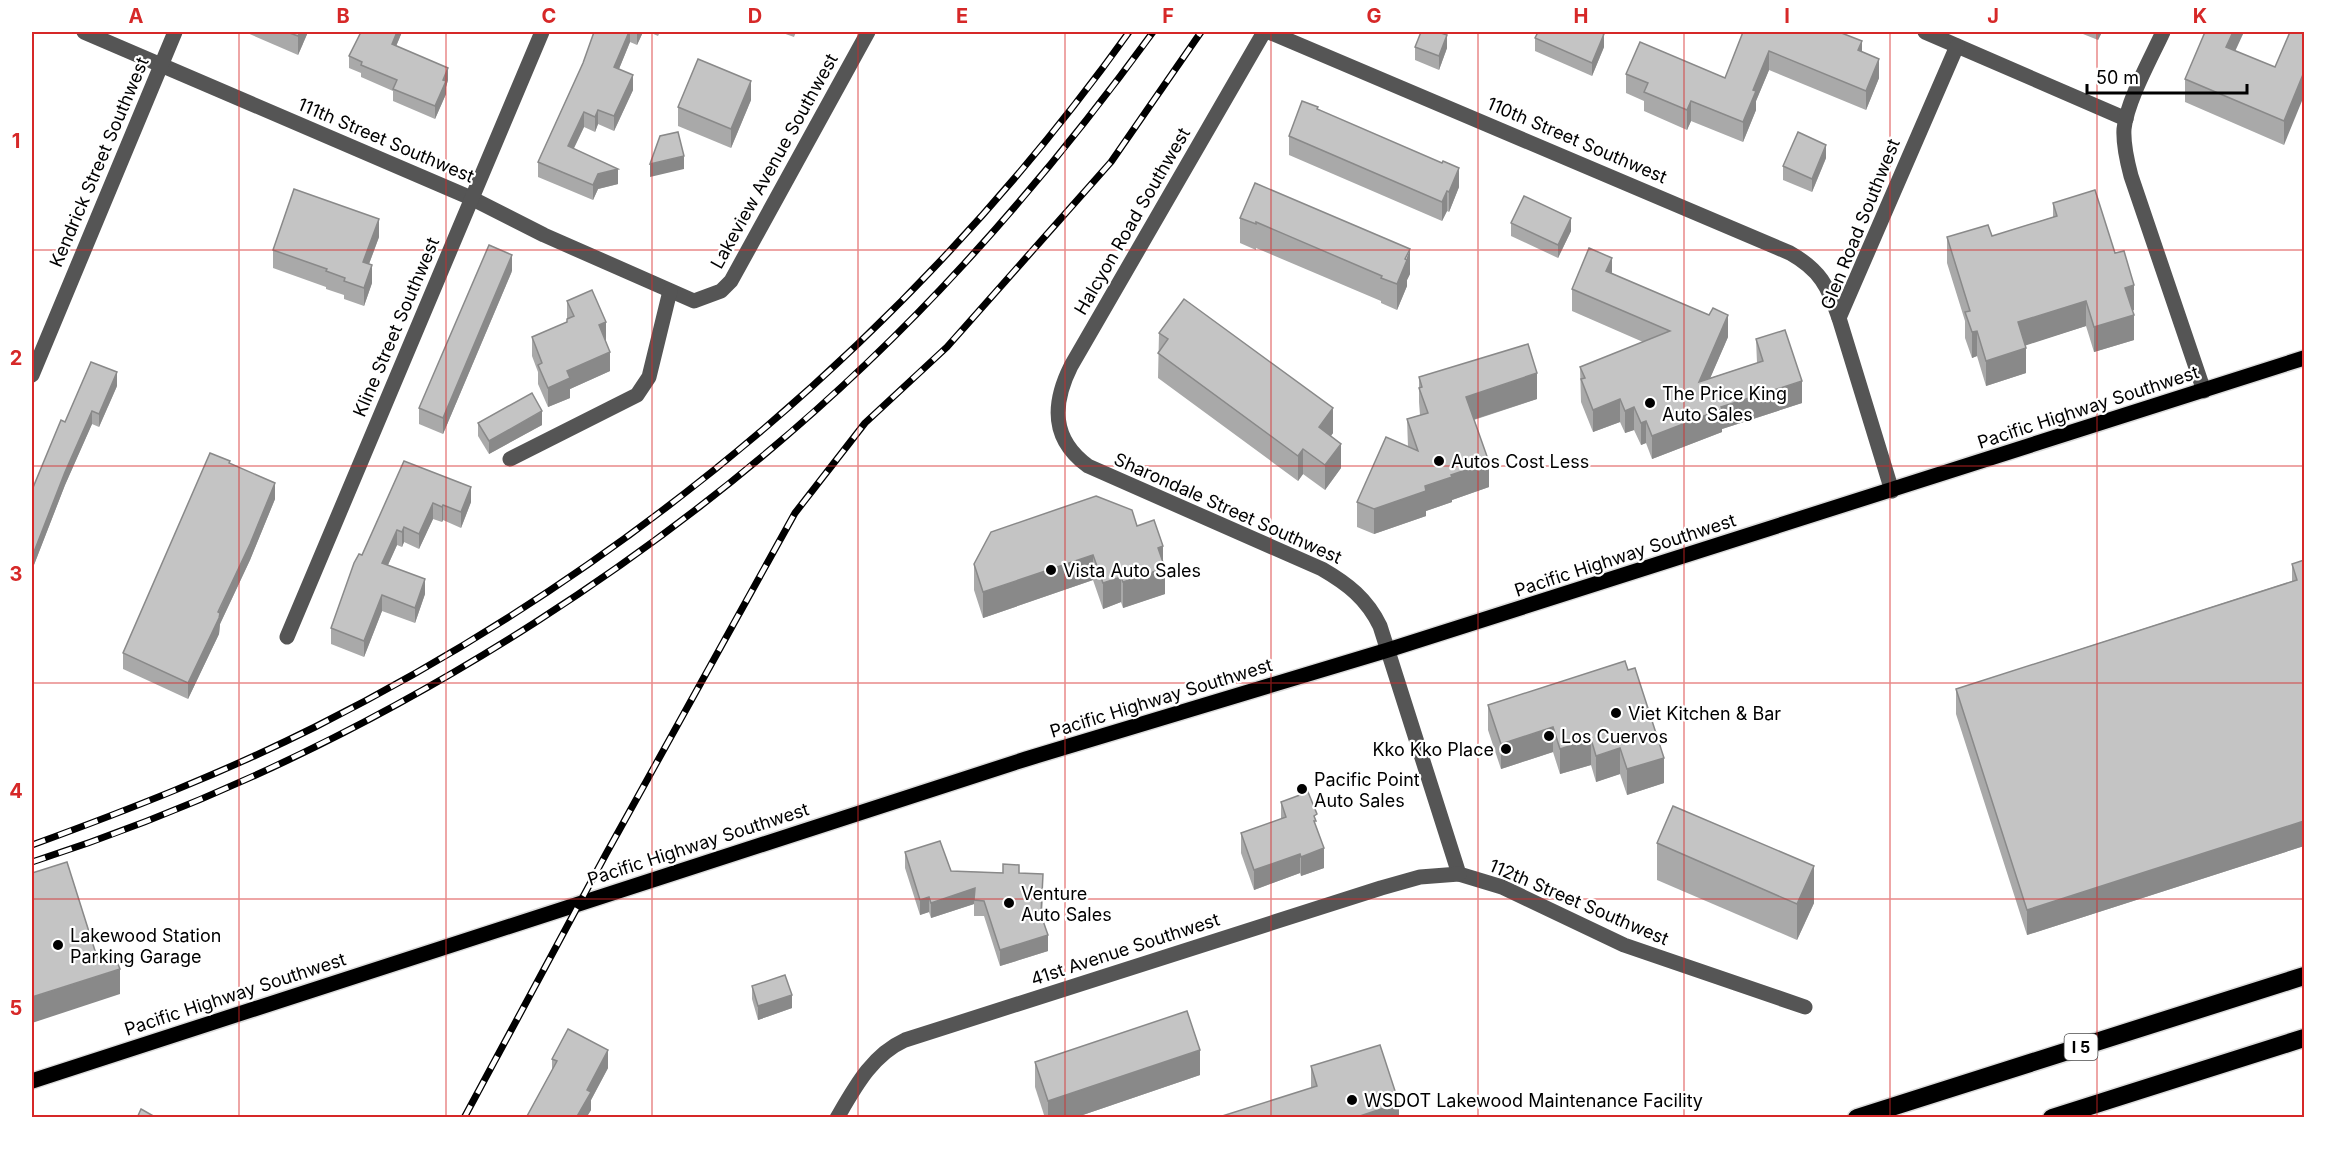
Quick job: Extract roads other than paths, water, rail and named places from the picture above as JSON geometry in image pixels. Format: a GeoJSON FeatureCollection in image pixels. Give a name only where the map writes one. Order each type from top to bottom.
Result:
{"type":"FeatureCollection","features":[{"type":"Feature","properties":{"kind":"highway","name":"I 5"},"geometry":{"type":"LineString","coordinates":[[1857,1118],[2304,976]]}},
{"type":"Feature","properties":{"kind":"highway"},"geometry":{"type":"LineString","coordinates":[[2052,1118],[2304,1038]]}},
{"type":"Feature","properties":{"kind":"main road","name":"Pacific Highway Southwest"},"geometry":{"type":"LineString","coordinates":[[32,1081],[1005,766],[1388,650],[2304,358]]}},
{"type":"Feature","properties":{"kind":"street","name":"111th Street Southwest"},"geometry":{"type":"LineString","coordinates":[[84,32],[471,198],[544,235],[670,291]]}},
{"type":"Feature","properties":{"kind":"street","name":"Kendrick Street Southwest"},"geometry":{"type":"LineString","coordinates":[[32,375],[175,32]]}},
{"type":"Feature","properties":{"kind":"street","name":"Kline Street Southwest"},"geometry":{"type":"LineString","coordinates":[[287,637],[542,32]]}},
{"type":"Feature","properties":{"kind":"street","name":"Lakeview Avenue Southwest"},"geometry":{"type":"LineString","coordinates":[[670,291],[694,301],[722,291],[731,281],[868,32]]}},
{"type":"Feature","properties":{"kind":"street","name":"Halcyon Road Southwest"},"geometry":{"type":"LineString","coordinates":[[1064,436],[1058,422],[1057,408],[1064,381],[1074,359],[1264,32]]}},
{"type":"Feature","properties":{"kind":"street","name":"110th Street Southwest"},"geometry":{"type":"LineString","coordinates":[[1269,32],[1790,253],[1821,276],[1839,318]]}},
{"type":"Feature","properties":{"kind":"street"},"geometry":{"type":"LineString","coordinates":[[1924,32],[2126,119]]}},
{"type":"Feature","properties":{"kind":"street"},"geometry":{"type":"LineString","coordinates":[[2163,32],[2126,119],[2124,139],[2129,168],[2204,391]]}},
{"type":"Feature","properties":{"kind":"street","name":"Glen Road Southwest"},"geometry":{"type":"LineString","coordinates":[[1892,491],[1839,318],[1957,46]]}},
{"type":"Feature","properties":{"kind":"street"},"geometry":{"type":"LineString","coordinates":[[510,459],[637,395],[649,377],[670,291]]}},
{"type":"Feature","properties":{"kind":"street","name":"Sharondale Street Southwest"},"geometry":{"type":"LineString","coordinates":[[1064,436],[1078,458],[1088,466],[1304,561],[1343,582],[1370,606],[1388,650]]}},
{"type":"Feature","properties":{"kind":"street"},"geometry":{"type":"LineString","coordinates":[[1388,650],[1459,874]]}},
{"type":"Feature","properties":{"kind":"street","name":"112th Street Southwest"},"geometry":{"type":"LineString","coordinates":[[1459,874],[1502,887],[1591,931],[1634,949],[1805,1007]]}},
{"type":"Feature","properties":{"kind":"street","name":"41st Avenue Southwest"},"geometry":{"type":"LineString","coordinates":[[837,1118],[870,1067],[891,1048],[905,1040],[1381,888],[1420,877],[1459,874]]}},
{"type":"Feature","properties":{"kind":"railway"},"geometry":{"type":"LineString","coordinates":[[32,845],[175,790],[315,727],[434,663],[548,591],[659,513],[764,429],[864,338],[958,241],[1047,139],[1129,32]]}},
{"type":"Feature","properties":{"kind":"railway"},"geometry":{"type":"LineString","coordinates":[[32,862],[162,815],[289,759],[414,695],[536,622],[652,542],[763,456],[867,363],[964,264],[1014,208],[1108,92],[1153,32]]}},
{"type":"Feature","properties":{"kind":"railway"},"geometry":{"type":"LineString","coordinates":[[464,1118],[606,854],[795,513],[865,423],[947,347],[1111,162],[1201,32]]}},
{"type":"Feature","properties":{"kind":"place","name":"The Price King Auto Sales"},"geometry":{"type":"Point","coordinates":[1650,403]}},
{"type":"Feature","properties":{"kind":"place","name":"Autos Cost Less"},"geometry":{"type":"Point","coordinates":[1439,461]}},
{"type":"Feature","properties":{"kind":"place","name":"Vista Auto Sales"},"geometry":{"type":"Point","coordinates":[1051,570]}},
{"type":"Feature","properties":{"kind":"place","name":"Viet Kitchen & Bar"},"geometry":{"type":"Point","coordinates":[1616,713]}},
{"type":"Feature","properties":{"kind":"place","name":"Los Cuervos"},"geometry":{"type":"Point","coordinates":[1549,736]}},
{"type":"Feature","properties":{"kind":"place","name":"Kko Kko Place"},"geometry":{"type":"Point","coordinates":[1506,749]}},
{"type":"Feature","properties":{"kind":"place","name":"Pacific Point Auto Sales"},"geometry":{"type":"Point","coordinates":[1302,789]}},
{"type":"Feature","properties":{"kind":"place","name":"Venture Auto Sales"},"geometry":{"type":"Point","coordinates":[1009,903]}},
{"type":"Feature","properties":{"kind":"place","name":"Lakewood Station Parking Garage"},"geometry":{"type":"Point","coordinates":[58,945]}},
{"type":"Feature","properties":{"kind":"place","name":"WSDOT Lakewood Maintenance Facility"},"geometry":{"type":"Point","coordinates":[1352,1100]}}]}
